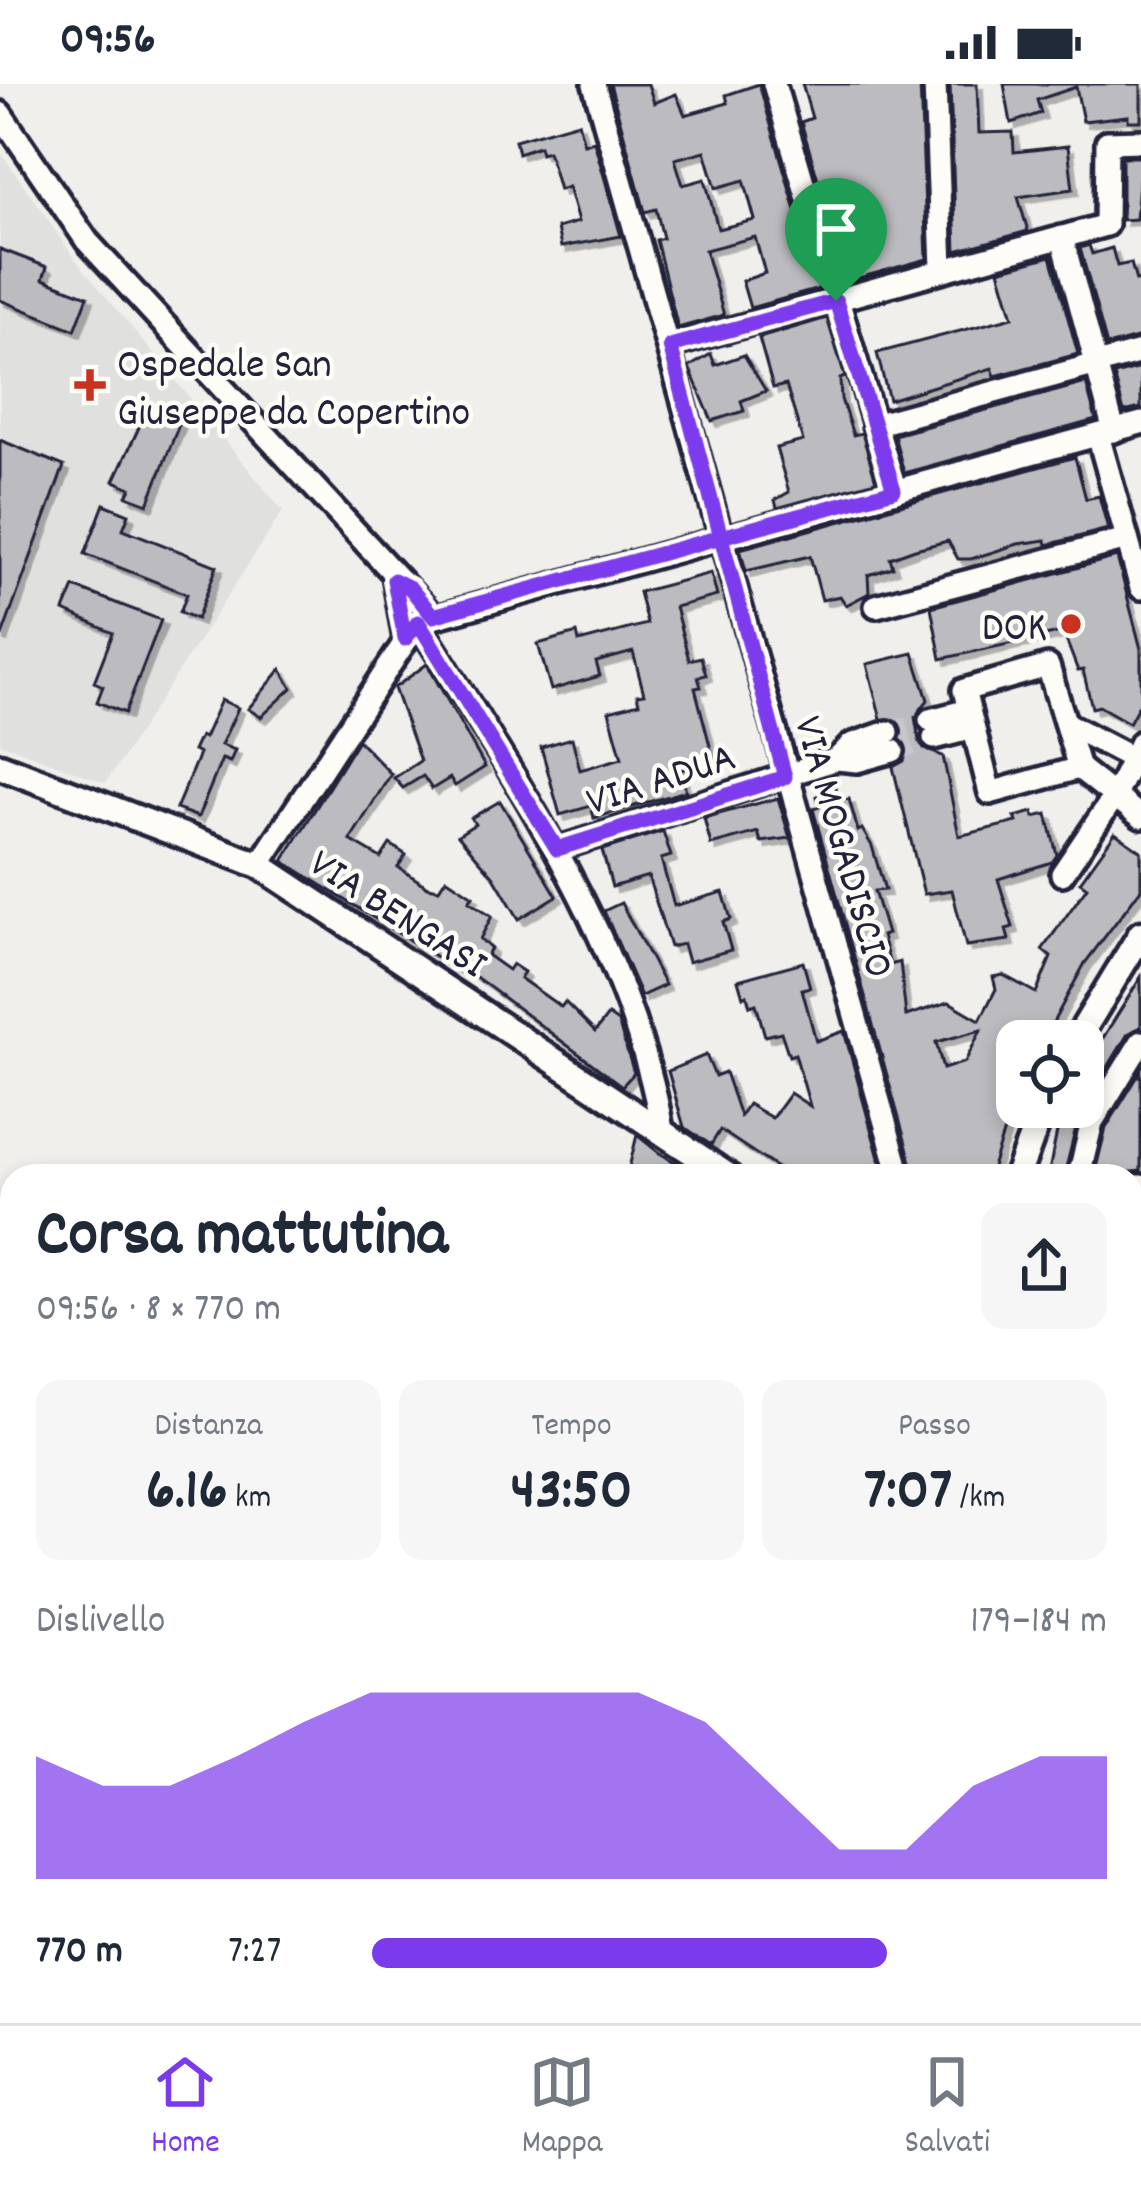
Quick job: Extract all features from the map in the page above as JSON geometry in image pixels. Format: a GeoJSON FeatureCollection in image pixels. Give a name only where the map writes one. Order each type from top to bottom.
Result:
{"type":"FeatureCollection","features":[{"type":"Feature","properties":{"kind":"street","name":"VIA MOGADISCIO"},"geometry":{"type":"LineString","coordinates":[[594,84],[670,346],[785,777],[898,1164]]}},
{"type":"Feature","properties":{"kind":"street"},"geometry":{"type":"LineString","coordinates":[[774,84],[894,490]]}},
{"type":"Feature","properties":{"kind":"street"},"geometry":{"type":"LineString","coordinates":[[934,84],[942,268]]}},
{"type":"Feature","properties":{"kind":"street"},"geometry":{"type":"LineString","coordinates":[[0,113],[87,242],[394,580],[557,849],[651,1065],[662,1130]]}},
{"type":"Feature","properties":{"kind":"street"},"geometry":{"type":"LineString","coordinates":[[670,346],[1106,225],[1107,142],[1141,141]]}},
{"type":"Feature","properties":{"kind":"street"},"geometry":{"type":"LineString","coordinates":[[1061,236],[1096,364],[1127,538],[1141,588]]}},
{"type":"Feature","properties":{"kind":"street"},"geometry":{"type":"LineString","coordinates":[[874,425],[1141,352]]}},
{"type":"Feature","properties":{"kind":"street"},"geometry":{"type":"LineString","coordinates":[[259,865],[419,626],[721,537],[1141,423]]}},
{"type":"Feature","properties":{"kind":"street"},"geometry":{"type":"LineString","coordinates":[[876,606],[1127,538]]}},
{"type":"Feature","properties":{"kind":"street"},"geometry":{"type":"LineString","coordinates":[[394,580],[410,588],[419,626]]}},
{"type":"Feature","properties":{"kind":"street"},"geometry":{"type":"LineString","coordinates":[[1079,768],[990,793],[964,690],[1048,666],[1079,768],[1141,817]]}},
{"type":"Feature","properties":{"kind":"street"},"geometry":{"type":"LineString","coordinates":[[932,729],[971,719]]}},
{"type":"Feature","properties":{"kind":"street"},"geometry":{"type":"LineString","coordinates":[[1062,874],[1114,797],[1137,750],[1067,724]]}},
{"type":"Feature","properties":{"kind":"street","name":"VIA ADUA"},"geometry":{"type":"LineString","coordinates":[[557,849],[837,759],[857,761],[891,741]]}},
{"type":"Feature","properties":{"kind":"street","name":"VIA BENGASI"},"geometry":{"type":"LineString","coordinates":[[0,766],[259,865],[711,1164]]}},
{"type":"Feature","properties":{"kind":"street"},"geometry":{"type":"LineString","coordinates":[[1089,1020],[1141,934]]}},
{"type":"Feature","properties":{"kind":"street"},"geometry":{"type":"LineString","coordinates":[[1082,1164],[1092,1122],[1141,1042]]}},
{"type":"Feature","properties":{"kind":"street"},"geometry":{"type":"LineString","coordinates":[[1022,1164],[1035,1128]]}},
{"type":"Feature","properties":{"kind":"shaded area","name":"Ospedale San Giuseppe da Copertino"},"geometry":{"type":"Polygon","coordinates":[[[0,151],[76,260],[283,511],[106,783],[0,743],[0,151]]]}},
{"type":"Feature","properties":{"kind":"building"},"geometry":{"type":"Polygon","coordinates":[[[610,84],[648,84],[654,103],[676,94],[685,115],[728,103],[726,95],[759,84],[819,289],[750,308],[742,281],[765,273],[755,237],[705,250],[724,315],[678,328],[656,240],[663,238],[656,209],[645,212],[610,84]],[[705,151],[675,159],[683,185],[705,179],[718,229],[755,220],[744,180],[716,188],[705,151]]]}},
{"type":"Feature","properties":{"kind":"building"},"geometry":{"type":"Polygon","coordinates":[[[802,84],[920,84],[927,259],[848,281],[801,122],[812,118],[802,84]]]}},
{"type":"Feature","properties":{"kind":"building"},"geometry":{"type":"Polygon","coordinates":[[[950,84],[977,84],[979,133],[1013,132],[1014,152],[1068,146],[1073,189],[1018,197],[1028,231],[956,251],[950,84]]]}},
{"type":"Feature","properties":{"kind":"building"},"geometry":{"type":"Polygon","coordinates":[[[1004,84],[1141,84],[1141,121],[1128,121],[1128,116],[1083,121],[1076,87],[1037,100],[1041,113],[1011,123],[1004,84]]]}},
{"type":"Feature","properties":{"kind":"building"},"geometry":{"type":"Polygon","coordinates":[[[578,122],[584,144],[594,141],[621,236],[561,247],[557,228],[578,222],[568,187],[559,190],[548,151],[541,153],[539,146],[518,153],[515,140],[578,122]]]}},
{"type":"Feature","properties":{"kind":"building"},"geometry":{"type":"Polygon","coordinates":[[[1122,157],[1141,157],[1136,219],[1122,220],[1122,157]]]}},
{"type":"Feature","properties":{"kind":"building"},"geometry":{"type":"Polygon","coordinates":[[[1089,245],[1092,254],[1112,248],[1117,266],[1131,263],[1136,281],[1141,280],[1141,337],[1107,346],[1080,248],[1089,245]]]}},
{"type":"Feature","properties":{"kind":"building"},"geometry":{"type":"Polygon","coordinates":[[[0,249],[47,267],[43,279],[88,296],[75,330],[0,300],[0,249]]]}},
{"type":"Feature","properties":{"kind":"building"},"geometry":{"type":"Polygon","coordinates":[[[1051,256],[1078,354],[995,376],[992,368],[889,400],[877,353],[1013,317],[999,270],[1051,256]]]}},
{"type":"Feature","properties":{"kind":"building"},"geometry":{"type":"Polygon","coordinates":[[[827,318],[845,377],[840,379],[841,399],[853,435],[862,433],[876,481],[777,508],[775,500],[789,492],[776,448],[803,441],[786,385],[773,388],[759,338],[827,318]]]}},
{"type":"Feature","properties":{"kind":"building"},"geometry":{"type":"Polygon","coordinates":[[[711,354],[715,365],[744,355],[766,391],[741,401],[744,411],[712,421],[689,367],[711,354]]]}},
{"type":"Feature","properties":{"kind":"building"},"geometry":{"type":"Polygon","coordinates":[[[1141,368],[1141,408],[1124,412],[1114,375],[1141,368]]]}},
{"type":"Feature","properties":{"kind":"building"},"geometry":{"type":"Polygon","coordinates":[[[1086,383],[1096,420],[904,473],[894,435],[1086,383]]]}},
{"type":"Feature","properties":{"kind":"building"},"geometry":{"type":"Polygon","coordinates":[[[170,409],[183,414],[148,504],[127,496],[131,488],[114,481],[147,410],[166,418],[170,409]]]}},
{"type":"Feature","properties":{"kind":"building"},"geometry":{"type":"Polygon","coordinates":[[[0,440],[64,466],[2,636],[0,635],[0,440]]]}},
{"type":"Feature","properties":{"kind":"building"},"geometry":{"type":"Polygon","coordinates":[[[1075,457],[1086,499],[1099,496],[1108,529],[1047,545],[1046,540],[1018,544],[971,559],[958,559],[948,541],[915,549],[890,558],[893,567],[868,575],[869,593],[846,605],[840,596],[822,600],[810,556],[746,571],[740,549],[1075,457]]]}},
{"type":"Feature","properties":{"kind":"building"},"geometry":{"type":"Polygon","coordinates":[[[104,504],[129,514],[123,529],[217,566],[197,619],[180,612],[187,594],[85,554],[104,504]]]}},
{"type":"Feature","properties":{"kind":"building"},"geometry":{"type":"Polygon","coordinates":[[[1117,557],[1141,649],[1141,701],[1129,723],[1099,706],[1092,708],[1083,670],[1078,671],[1063,632],[941,659],[931,607],[1117,557]]]}},
{"type":"Feature","properties":{"kind":"building"},"geometry":{"type":"Polygon","coordinates":[[[711,573],[717,596],[675,607],[689,660],[701,657],[706,675],[698,677],[701,687],[695,688],[714,761],[680,770],[686,791],[594,818],[591,806],[560,815],[541,747],[572,738],[580,770],[622,758],[609,711],[639,703],[637,695],[644,694],[633,652],[596,662],[600,676],[551,690],[538,644],[577,633],[579,642],[647,624],[639,592],[711,573]]]}},
{"type":"Feature","properties":{"kind":"building"},"geometry":{"type":"Polygon","coordinates":[[[74,587],[161,620],[125,713],[97,702],[103,686],[94,682],[113,633],[64,611],[74,587]]]}},
{"type":"Feature","properties":{"kind":"building"},"geometry":{"type":"Polygon","coordinates":[[[913,653],[928,700],[915,717],[919,741],[924,749],[943,756],[959,836],[1017,822],[1015,817],[1033,812],[1034,817],[1047,814],[1057,855],[1052,862],[998,879],[1013,927],[1006,929],[1009,940],[966,946],[952,890],[924,894],[893,767],[904,761],[908,748],[899,722],[881,719],[867,664],[913,653]]]}},
{"type":"Feature","properties":{"kind":"building"},"geometry":{"type":"Polygon","coordinates":[[[427,664],[485,767],[455,786],[450,778],[432,789],[423,776],[403,788],[394,778],[420,761],[394,688],[427,664]]]}},
{"type":"Feature","properties":{"kind":"building"},"geometry":{"type":"Polygon","coordinates":[[[281,669],[292,688],[261,717],[248,709],[281,669]]]}},
{"type":"Feature","properties":{"kind":"building"},"geometry":{"type":"Polygon","coordinates":[[[221,700],[238,708],[221,745],[235,750],[230,762],[222,759],[198,817],[176,809],[199,754],[193,751],[221,700]]]}},
{"type":"Feature","properties":{"kind":"building"},"geometry":{"type":"Polygon","coordinates":[[[358,740],[391,774],[350,840],[381,858],[390,844],[406,855],[398,867],[428,887],[439,889],[446,878],[473,896],[469,901],[492,916],[480,939],[491,948],[487,955],[508,970],[512,964],[524,972],[520,978],[561,1007],[565,1002],[595,1032],[608,1015],[618,1022],[634,1073],[622,1086],[465,969],[462,973],[283,861],[358,740]]]}},
{"type":"Feature","properties":{"kind":"building"},"geometry":{"type":"Polygon","coordinates":[[[836,788],[839,801],[849,799],[858,831],[862,829],[872,846],[885,890],[874,891],[887,934],[882,936],[890,965],[900,962],[906,1016],[949,1002],[980,1020],[996,989],[993,977],[1003,975],[1036,993],[1051,957],[1042,950],[1087,887],[1080,882],[1115,833],[1141,851],[1141,889],[1085,963],[1054,1020],[996,1020],[996,1128],[1005,1128],[993,1164],[912,1164],[813,809],[819,807],[817,796],[836,788]],[[981,1030],[936,1042],[943,1069],[965,1062],[981,1030]]]}},
{"type":"Feature","properties":{"kind":"building"},"geometry":{"type":"Polygon","coordinates":[[[778,798],[790,838],[761,842],[758,832],[711,845],[704,818],[778,798]]]}},
{"type":"Feature","properties":{"kind":"building"},"geometry":{"type":"Polygon","coordinates":[[[500,801],[557,896],[519,919],[494,877],[458,835],[475,824],[471,818],[500,801]]]}},
{"type":"Feature","properties":{"kind":"building"},"geometry":{"type":"Polygon","coordinates":[[[663,831],[671,856],[661,859],[674,906],[723,892],[731,919],[723,922],[731,950],[688,962],[683,944],[670,947],[648,876],[612,887],[602,850],[663,831]]]}},
{"type":"Feature","properties":{"kind":"building"},"geometry":{"type":"Polygon","coordinates":[[[621,903],[665,985],[641,996],[604,911],[621,903]]]}},
{"type":"Feature","properties":{"kind":"building"},"geometry":{"type":"Polygon","coordinates":[[[803,962],[810,987],[802,989],[816,1041],[844,1031],[881,1164],[771,1164],[720,1130],[711,1145],[684,1127],[668,1071],[706,1055],[715,1076],[725,1072],[740,1116],[748,1104],[772,1118],[790,1093],[810,1106],[795,1054],[789,1056],[781,1032],[765,1036],[756,1004],[750,1006],[747,995],[743,997],[738,980],[803,962]]]}},
{"type":"Feature","properties":{"kind":"building"},"geometry":{"type":"Polygon","coordinates":[[[1141,977],[1141,1027],[1128,1034],[1104,1074],[1104,1036],[1141,977]]]}},
{"type":"Feature","properties":{"kind":"building"},"geometry":{"type":"Polygon","coordinates":[[[1141,1071],[1141,1164],[1097,1164],[1106,1128],[1141,1071]]]}},
{"type":"Feature","properties":{"kind":"building"},"geometry":{"type":"Polygon","coordinates":[[[1058,1128],[1076,1128],[1067,1164],[1050,1164],[1058,1128]]]}},
{"type":"Feature","properties":{"kind":"building"},"geometry":{"type":"Polygon","coordinates":[[[637,1135],[678,1164],[630,1164],[637,1135]]]}},
{"type":"Feature","properties":{"kind":"tunnel"},"geometry":{"type":"LineString","coordinates":[[888,732],[930,720]]}},
{"type":"Feature","properties":{"kind":"tunnel"},"geometry":{"type":"LineString","coordinates":[[893,751],[934,738]]}},
{"type":"Feature","properties":{"kind":"place","name":"Ospedale San Giuseppe da Copertino"},"geometry":{"type":"Point","coordinates":[90,385]}},
{"type":"Feature","properties":{"kind":"place","name":"DOK"},"geometry":{"type":"Point","coordinates":[1071,624]}},
{"type":"Feature","properties":{"kind":"route"},"geometry":{"type":"LineString","coordinates":[[836,301],[670,346],[721,537],[433,616],[410,588],[394,580],[405,639],[418,622],[557,849],[785,777],[721,537],[894,490],[836,301]]}}]}
